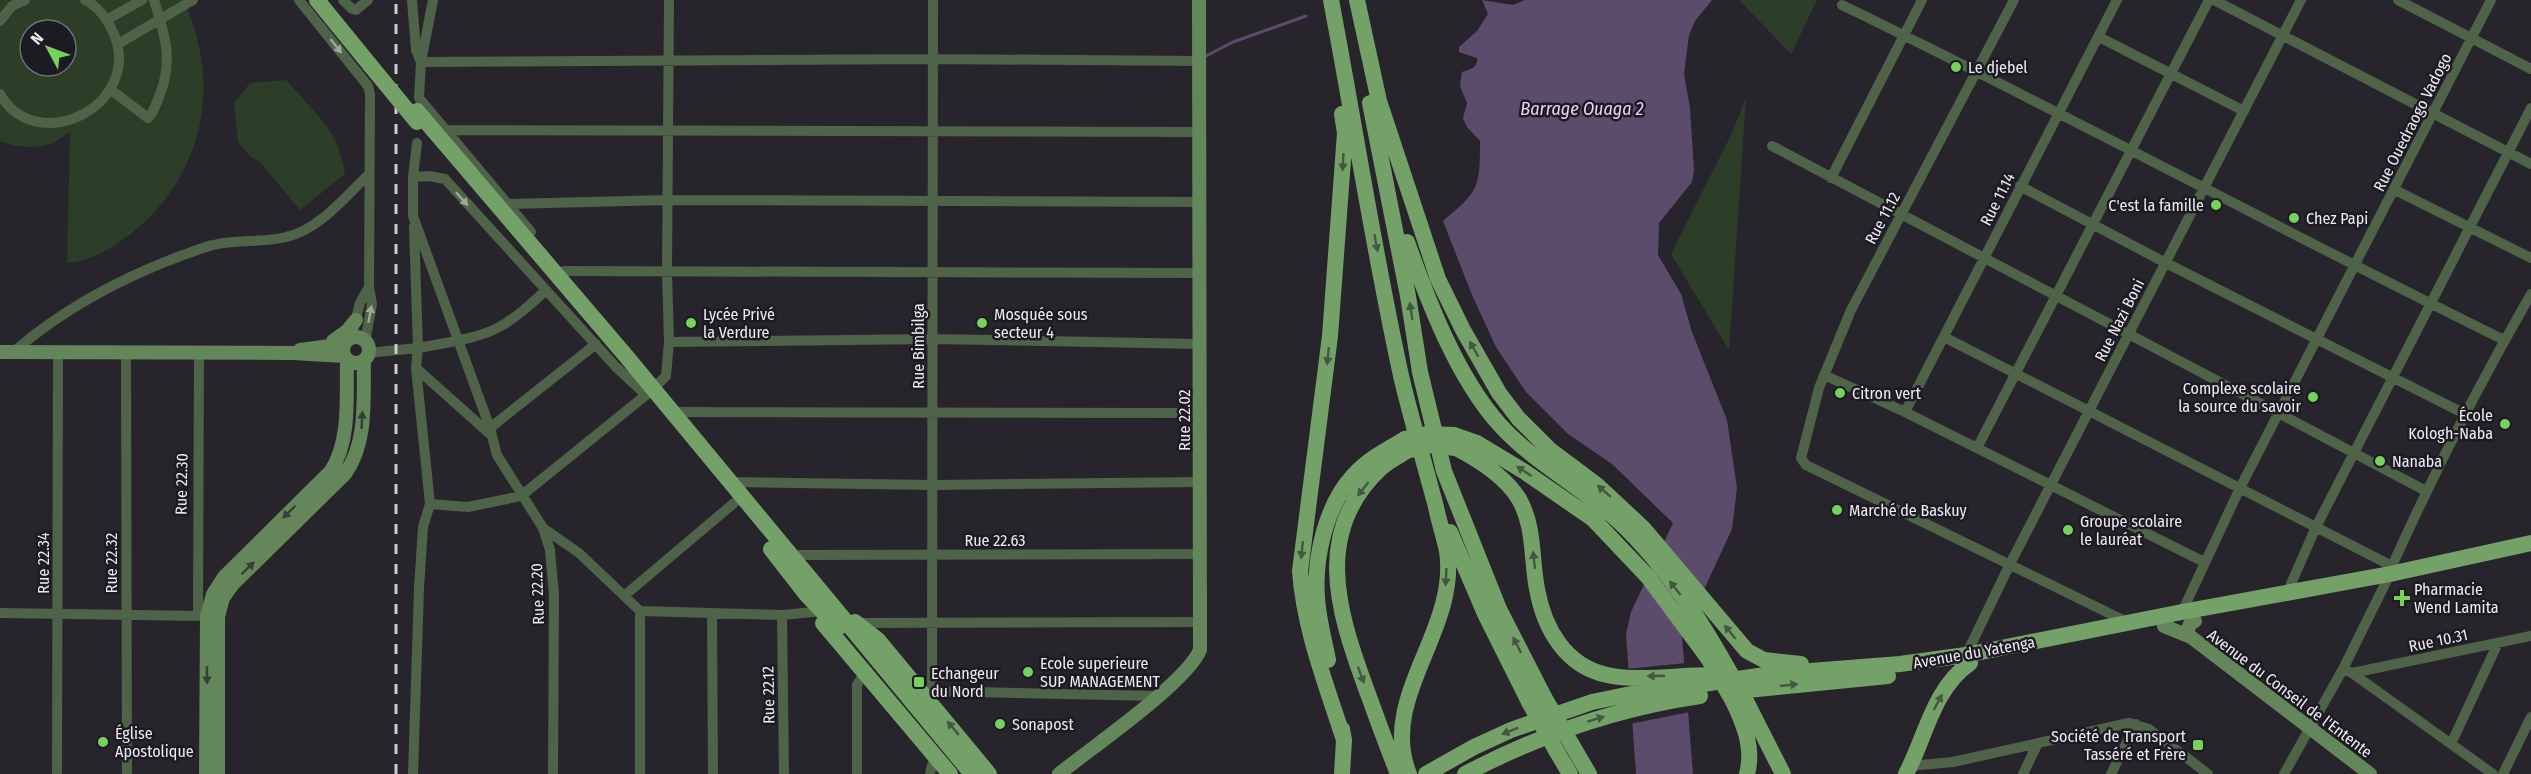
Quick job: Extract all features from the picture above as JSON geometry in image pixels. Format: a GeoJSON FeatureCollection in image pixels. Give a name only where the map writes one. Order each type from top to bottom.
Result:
{"type":"FeatureCollection","features":[{"type":"Feature","properties":{"kind":"main road"},"geometry":{"type":"LineString","coordinates":[[317,0],[418,111],[650,392],[734,503],[972,774]]}},
{"type":"Feature","properties":{"kind":"main road"},"geometry":{"type":"LineString","coordinates":[[327,0],[370,60]]}},
{"type":"Feature","properties":{"kind":"main road"},"geometry":{"type":"LineString","coordinates":[[1324,0],[1344,133],[1329,347],[1300,571],[1302,603],[1344,740]]}},
{"type":"Feature","properties":{"kind":"main road"},"geometry":{"type":"LineString","coordinates":[[1331,0],[1402,379],[1447,552],[1447,582],[1437,623],[1405,704],[1401,736],[1402,771]]}},
{"type":"Feature","properties":{"kind":"main road"},"geometry":{"type":"LineString","coordinates":[[1349,0],[1389,191],[1420,372],[1444,471],[1537,700]]}},
{"type":"Feature","properties":{"kind":"main road"},"geometry":{"type":"LineString","coordinates":[[1357,0],[1379,101],[1438,279],[1463,330],[1499,393],[1518,418],[1550,450],[1621,506],[1657,554],[1696,614],[1715,657],[1784,774]]}},
{"type":"Feature","properties":{"kind":"main road"},"geometry":{"type":"LineString","coordinates":[[1389,191],[1425,290],[1450,347],[1499,424],[1657,554],[1701,596],[1747,651],[1764,660],[1841,668]]}},
{"type":"Feature","properties":{"kind":"main road"},"geometry":{"type":"LineString","coordinates":[[650,392],[673,412],[790,555],[811,589],[814,612],[934,767],[950,774]]}},
{"type":"Feature","properties":{"kind":"main road"},"geometry":{"type":"LineString","coordinates":[[1342,774],[1344,740],[1317,596],[1317,563],[1338,496],[1353,476],[1377,455],[1406,445],[1430,445],[1455,441],[1477,443],[1593,519],[1648,577],[1689,630],[1715,657]]}},
{"type":"Feature","properties":{"kind":"main road"},"geometry":{"type":"LineString","coordinates":[[1455,441],[1505,482],[1519,500],[1531,534],[1537,590],[1549,626],[1565,654],[1583,668],[1607,675],[1688,686]]}},
{"type":"Feature","properties":{"kind":"main road"},"geometry":{"type":"LineString","coordinates":[[1402,771],[1356,659],[1340,607],[1336,562],[1342,526],[1359,494],[1380,468],[1406,445]]}},
{"type":"Feature","properties":{"kind":"main road"},"geometry":{"type":"LineString","coordinates":[[1428,478],[1486,616],[1564,748],[1589,774]]}},
{"type":"Feature","properties":{"kind":"main road","name":"Avenue du Yatenga"},"geometry":{"type":"LineString","coordinates":[[1688,686],[1737,690],[1901,675],[2129,623],[2189,616],[2531,543]]}},
{"type":"Feature","properties":{"kind":"main road","name":"Avenue du Yatenga"},"geometry":{"type":"LineString","coordinates":[[1465,774],[1542,737],[1627,703],[1688,686],[1772,674],[1968,659],[2164,626],[2189,616],[2287,593],[2531,553]]}},
{"type":"Feature","properties":{"kind":"main road"},"geometry":{"type":"LineString","coordinates":[[811,589],[830,595],[856,624],[878,640],[927,691],[989,774]]}},
{"type":"Feature","properties":{"kind":"main road"},"geometry":{"type":"LineString","coordinates":[[866,652],[964,774]]}},
{"type":"Feature","properties":{"kind":"main road"},"geometry":{"type":"LineString","coordinates":[[1895,774],[1947,686],[1968,659]]}},
{"type":"Feature","properties":{"kind":"main road"},"geometry":{"type":"LineString","coordinates":[[1739,700],[1748,742],[1750,763],[1747,774]]}},
{"type":"Feature","properties":{"kind":"main road","name":"Avenue du Yatenga"},"geometry":{"type":"LineString","coordinates":[[1426,774],[1474,747],[1511,730],[1593,702],[1627,703]]}},
{"type":"Feature","properties":{"kind":"main road"},"geometry":{"type":"LineString","coordinates":[[1908,770],[1925,726]]}},
{"type":"Feature","properties":{"kind":"main road"},"geometry":{"type":"LineString","coordinates":[[1564,748],[1570,774]]}},
{"type":"Feature","properties":{"kind":"street"},"geometry":{"type":"LineString","coordinates":[[0,21],[12,6],[25,0]]}},
{"type":"Feature","properties":{"kind":"street"},"geometry":{"type":"LineString","coordinates":[[108,19],[142,0]]}},
{"type":"Feature","properties":{"kind":"street"},"geometry":{"type":"LineString","coordinates":[[110,89],[148,118],[152,113],[166,81],[169,56],[154,0]]}},
{"type":"Feature","properties":{"kind":"street"},"geometry":{"type":"LineString","coordinates":[[118,44],[193,0]]}},
{"type":"Feature","properties":{"kind":"street"},"geometry":{"type":"LineString","coordinates":[[0,613],[208,616],[233,585],[345,474],[354,461],[361,429],[372,304],[369,287],[368,86],[299,0]]}},
{"type":"Feature","properties":{"kind":"street"},"geometry":{"type":"LineString","coordinates":[[342,0],[356,10],[368,0]]}},
{"type":"Feature","properties":{"kind":"street"},"geometry":{"type":"LineString","coordinates":[[412,0],[416,50],[421,62]]}},
{"type":"Feature","properties":{"kind":"street"},"geometry":{"type":"LineString","coordinates":[[433,0],[421,62],[418,111],[446,130],[618,334],[650,392]]}},
{"type":"Feature","properties":{"kind":"street"},"geometry":{"type":"LineString","coordinates":[[430,504],[468,507],[521,496],[650,392],[666,376],[669,342],[667,272],[669,0]]}},
{"type":"Feature","properties":{"kind":"street","name":"Rue Bimbilga"},"geometry":{"type":"LineString","coordinates":[[927,691],[932,623],[933,0]]}},
{"type":"Feature","properties":{"kind":"street","name":"Rue 22.02"},"geometry":{"type":"LineString","coordinates":[[1059,774],[1156,696],[1196,659],[1200,650],[1199,0]]}},
{"type":"Feature","properties":{"kind":"street"},"geometry":{"type":"LineString","coordinates":[[1831,178],[1922,0]]}},
{"type":"Feature","properties":{"kind":"street","name":"Rue 11.12"},"geometry":{"type":"LineString","coordinates":[[2010,564],[1806,465],[1801,455],[1824,375],[1851,310],[2014,0]]}},
{"type":"Feature","properties":{"kind":"street","name":"Rue 11.14"},"geometry":{"type":"LineString","coordinates":[[1905,411],[2117,0]]}},
{"type":"Feature","properties":{"kind":"street"},"geometry":{"type":"LineString","coordinates":[[1977,448],[2209,0]]}},
{"type":"Feature","properties":{"kind":"street"},"geometry":{"type":"LineString","coordinates":[[2214,0],[2531,164]]}},
{"type":"Feature","properties":{"kind":"street","name":"Rue Nazi Boni"},"geometry":{"type":"LineString","coordinates":[[1968,659],[2010,564],[2301,0]]}},
{"type":"Feature","properties":{"kind":"street"},"geometry":{"type":"LineString","coordinates":[[2398,0],[2531,69]]}},
{"type":"Feature","properties":{"kind":"street","name":"Rue Ouedraogo Vadogo"},"geometry":{"type":"LineString","coordinates":[[2189,616],[2204,562],[2240,488],[2356,267],[2491,0]]}},
{"type":"Feature","properties":{"kind":"street"},"geometry":{"type":"LineString","coordinates":[[0,94],[4,101],[22,115],[43,123],[66,122],[88,113],[107,95],[118,71],[118,44],[108,19],[92,2]]}},
{"type":"Feature","properties":{"kind":"street"},"geometry":{"type":"LineString","coordinates":[[1842,5],[1977,71],[2356,267],[2504,340]]}},
{"type":"Feature","properties":{"kind":"street"},"geometry":{"type":"LineString","coordinates":[[2098,37],[2244,111]]}},
{"type":"Feature","properties":{"kind":"street"},"geometry":{"type":"LineString","coordinates":[[421,62],[934,59],[1200,61]]}},
{"type":"Feature","properties":{"kind":"street"},"geometry":{"type":"LineString","coordinates":[[2287,593],[2316,527],[2531,108]]}},
{"type":"Feature","properties":{"kind":"street"},"geometry":{"type":"LineString","coordinates":[[446,130],[1200,132]]}},
{"type":"Feature","properties":{"kind":"street"},"geometry":{"type":"LineString","coordinates":[[413,774],[420,568],[423,527],[430,504],[416,368],[418,348],[413,177],[417,142]]}},
{"type":"Feature","properties":{"kind":"street"},"geometry":{"type":"LineString","coordinates":[[1772,146],[2426,491]]}},
{"type":"Feature","properties":{"kind":"street"},"geometry":{"type":"LineString","coordinates":[[6,352],[117,285],[164,262],[213,244],[288,237],[313,224],[369,174]]}},
{"type":"Feature","properties":{"kind":"street"},"geometry":{"type":"LineString","coordinates":[[413,177],[429,176],[445,179],[616,367],[650,392]]}},
{"type":"Feature","properties":{"kind":"street"},"geometry":{"type":"LineString","coordinates":[[2020,186],[2166,263],[2465,414]]}},
{"type":"Feature","properties":{"kind":"street"},"geometry":{"type":"LineString","coordinates":[[2395,190],[2531,258]]}},
{"type":"Feature","properties":{"kind":"street"},"geometry":{"type":"LineString","coordinates":[[508,204],[668,200],[1200,202]]}},
{"type":"Feature","properties":{"kind":"street","name":"Rue 22.20"},"geometry":{"type":"LineString","coordinates":[[414,216],[497,455],[543,528],[552,566],[554,595],[554,774]]}},
{"type":"Feature","properties":{"kind":"street"},"geometry":{"type":"LineString","coordinates":[[564,271],[1201,273]]}},
{"type":"Feature","properties":{"kind":"street"},"geometry":{"type":"LineString","coordinates":[[208,616],[213,594],[224,577],[331,471],[339,458],[345,435],[347,350],[360,303],[369,287]]}},
{"type":"Feature","properties":{"kind":"street"},"geometry":{"type":"LineString","coordinates":[[293,353],[307,347],[327,345],[347,350],[354,363],[366,352],[418,348],[456,340],[498,328],[519,314],[545,291]]}},
{"type":"Feature","properties":{"kind":"street"},"geometry":{"type":"LineString","coordinates":[[2284,774],[2347,671],[2426,491],[2504,340],[2531,294]]}},
{"type":"Feature","properties":{"kind":"street"},"geometry":{"type":"LineString","coordinates":[[327,345],[347,331],[356,320]]}},
{"type":"Feature","properties":{"kind":"street"},"geometry":{"type":"LineString","coordinates":[[1944,337],[2316,527],[2388,575]]}},
{"type":"Feature","properties":{"kind":"street"},"geometry":{"type":"LineString","coordinates":[[6,352],[293,353],[347,350],[358,338],[366,352]]}},
{"type":"Feature","properties":{"kind":"street"},"geometry":{"type":"LineString","coordinates":[[669,342],[933,339],[1200,344]]}},
{"type":"Feature","properties":{"kind":"street"},"geometry":{"type":"LineString","coordinates":[[416,368],[490,431],[596,344]]}},
{"type":"Feature","properties":{"kind":"street","name":"Rue 22.34"},"geometry":{"type":"LineString","coordinates":[[57,774],[58,352]]}},
{"type":"Feature","properties":{"kind":"street","name":"Rue 22.32"},"geometry":{"type":"LineString","coordinates":[[126,352],[127,774]]}},
{"type":"Feature","properties":{"kind":"street","name":"Rue 22.30"},"geometry":{"type":"LineString","coordinates":[[199,352],[208,616],[218,774]]}},
{"type":"Feature","properties":{"kind":"street"},"geometry":{"type":"LineString","coordinates":[[1824,375],[1905,411],[2204,562]]}},
{"type":"Feature","properties":{"kind":"street"},"geometry":{"type":"LineString","coordinates":[[673,412],[1201,413]]}},
{"type":"Feature","properties":{"kind":"street"},"geometry":{"type":"LineString","coordinates":[[730,482],[933,486],[1201,482]]}},
{"type":"Feature","properties":{"kind":"street"},"geometry":{"type":"LineString","coordinates":[[624,596],[734,503]]}},
{"type":"Feature","properties":{"kind":"street"},"geometry":{"type":"LineString","coordinates":[[543,528],[579,553],[640,611],[782,615],[814,612]]}},
{"type":"Feature","properties":{"kind":"street","name":"Rue 22.63"},"geometry":{"type":"LineString","coordinates":[[790,555],[1200,554]]}},
{"type":"Feature","properties":{"kind":"street"},"geometry":{"type":"LineString","coordinates":[[2010,564],[2129,623]]}},
{"type":"Feature","properties":{"kind":"street"},"geometry":{"type":"LineString","coordinates":[[640,611],[640,774]]}},
{"type":"Feature","properties":{"kind":"street"},"geometry":{"type":"LineString","coordinates":[[712,614],[713,774]]}},
{"type":"Feature","properties":{"kind":"street","name":"Rue 22.12"},"geometry":{"type":"LineString","coordinates":[[782,615],[784,774]]}},
{"type":"Feature","properties":{"kind":"street","name":"Rue 22.30"},"geometry":{"type":"LineString","coordinates":[[206,774],[208,616]]}},
{"type":"Feature","properties":{"kind":"street","name":"Avenue du Conseil de l'Entente"},"geometry":{"type":"LineString","coordinates":[[2189,616],[2187,632],[2191,637],[2370,774]]}},
{"type":"Feature","properties":{"kind":"street"},"geometry":{"type":"LineString","coordinates":[[856,624],[1200,622]]}},
{"type":"Feature","properties":{"kind":"street","name":"Avenue du Conseil de l'Entente"},"geometry":{"type":"LineString","coordinates":[[2164,626],[2191,637]]}},
{"type":"Feature","properties":{"kind":"street","name":"Rue 10.31"},"geometry":{"type":"LineString","coordinates":[[2347,671],[2531,636]]}},
{"type":"Feature","properties":{"kind":"street"},"geometry":{"type":"LineString","coordinates":[[2451,744],[2498,643]]}},
{"type":"Feature","properties":{"kind":"street"},"geometry":{"type":"LineString","coordinates":[[2347,671],[2493,774]]}},
{"type":"Feature","properties":{"kind":"street"},"geometry":{"type":"LineString","coordinates":[[857,774],[857,685],[864,674]]}},
{"type":"Feature","properties":{"kind":"street"},"geometry":{"type":"LineString","coordinates":[[927,691],[1156,696]]}},
{"type":"Feature","properties":{"kind":"street"},"geometry":{"type":"LineString","coordinates":[[2503,774],[2531,717]]}},
{"type":"Feature","properties":{"kind":"street"},"geometry":{"type":"LineString","coordinates":[[1908,770],[2037,745],[2122,724],[2136,724],[2149,729],[2195,770],[2208,774]]}},
{"type":"Feature","properties":{"kind":"street"},"geometry":{"type":"LineString","coordinates":[[2111,774],[2136,724]]}},
{"type":"Feature","properties":{"kind":"street"},"geometry":{"type":"LineString","coordinates":[[2023,774],[2037,745]]}},
{"type":"Feature","properties":{"kind":"green space"},"geometry":{"type":"Polygon","coordinates":[[[0,0],[182,0],[192,20],[201,56],[202,106],[198,130],[181,175],[168,196],[133,232],[102,252],[67,263],[70,132],[53,143],[40,146],[19,146],[0,141],[0,0]]]}},
{"type":"Feature","properties":{"kind":"green space"},"geometry":{"type":"Polygon","coordinates":[[[1739,0],[1817,0],[1791,54],[1739,0]]]}},
{"type":"Feature","properties":{"kind":"green space"},"geometry":{"type":"Polygon","coordinates":[[[286,80],[331,133],[342,159],[345,174],[300,210],[260,162],[250,156],[238,142],[234,103],[250,83],[286,80]]]}},
{"type":"Feature","properties":{"kind":"green space"},"geometry":{"type":"Polygon","coordinates":[[[1746,98],[1729,350],[1671,254],[1731,135],[1746,98]]]}},
{"type":"Feature","properties":{"kind":"water","name":"Barrage Ouaga 2"},"geometry":{"type":"Polygon","coordinates":[[[1482,0],[1513,5],[1525,0],[1712,0],[1695,21],[1689,35],[1684,74],[1690,108],[1694,170],[1692,182],[1659,223],[1658,255],[1681,294],[1692,332],[1727,420],[1737,488],[1732,529],[1682,637],[1693,774],[1636,774],[1626,634],[1631,612],[1673,523],[1612,464],[1568,434],[1526,392],[1496,347],[1472,295],[1443,221],[1471,195],[1478,179],[1480,141],[1467,127],[1463,118],[1467,103],[1460,86],[1462,72],[1475,66],[1477,58],[1459,52],[1459,47],[1477,31],[1488,14],[1482,0]]]}},
{"type":"Feature","properties":{"kind":"pier"},"geometry":{"type":"Polygon","coordinates":[[[1686,663],[1690,712],[1630,724],[1626,669],[1686,663]]]}},
{"type":"Feature","properties":{"kind":"waterway"},"geometry":{"type":"LineString","coordinates":[[1206,56],[1233,42],[1306,16]]}},
{"type":"Feature","properties":{"kind":"railway"},"geometry":{"type":"LineString","coordinates":[[396,0],[396,774]]}},
{"type":"Feature","properties":{"kind":"place","name":"Le djebel"},"geometry":{"type":"Point","coordinates":[1956,67]}},
{"type":"Feature","properties":{"kind":"place","name":"C'est la famille"},"geometry":{"type":"Point","coordinates":[2216,205]}},
{"type":"Feature","properties":{"kind":"place","name":"Chez Papi"},"geometry":{"type":"Point","coordinates":[2294,218]}},
{"type":"Feature","properties":{"kind":"place","name":"Lycée Privé la Verdure"},"geometry":{"type":"Point","coordinates":[691,323]}},
{"type":"Feature","properties":{"kind":"place","name":"Mosquée sous secteur 4"},"geometry":{"type":"Point","coordinates":[982,323]}},
{"type":"Feature","properties":{"kind":"place","name":"Citron vert"},"geometry":{"type":"Point","coordinates":[1840,393]}},
{"type":"Feature","properties":{"kind":"place","name":"Complexe scolaire la source du savoir"},"geometry":{"type":"Point","coordinates":[2313,397]}},
{"type":"Feature","properties":{"kind":"place","name":"École Kologh-Naba"},"geometry":{"type":"Point","coordinates":[2505,424]}},
{"type":"Feature","properties":{"kind":"place","name":"Nanaba"},"geometry":{"type":"Point","coordinates":[2380,461]}},
{"type":"Feature","properties":{"kind":"place","name":"Marché de Baskuy"},"geometry":{"type":"Point","coordinates":[1837,510]}},
{"type":"Feature","properties":{"kind":"place","name":"Groupe scolaire le lauréat"},"geometry":{"type":"Point","coordinates":[2068,530]}},
{"type":"Feature","properties":{"kind":"place","name":"Pharmacie Wend Lamita"},"geometry":{"type":"Point","coordinates":[2402,598]}},
{"type":"Feature","properties":{"kind":"place","name":"Ecole superieure SUP MANAGEMENT"},"geometry":{"type":"Point","coordinates":[1028,672]}},
{"type":"Feature","properties":{"kind":"place","name":"Echangeur du Nord"},"geometry":{"type":"Point","coordinates":[919,682]}},
{"type":"Feature","properties":{"kind":"place","name":"Sonapost"},"geometry":{"type":"Point","coordinates":[1000,724]}},
{"type":"Feature","properties":{"kind":"place","name":"Église Apostolique"},"geometry":{"type":"Point","coordinates":[103,742]}},
{"type":"Feature","properties":{"kind":"place","name":"Société de Transport Tasséré et Frère"},"geometry":{"type":"Point","coordinates":[2198,745]}}]}
